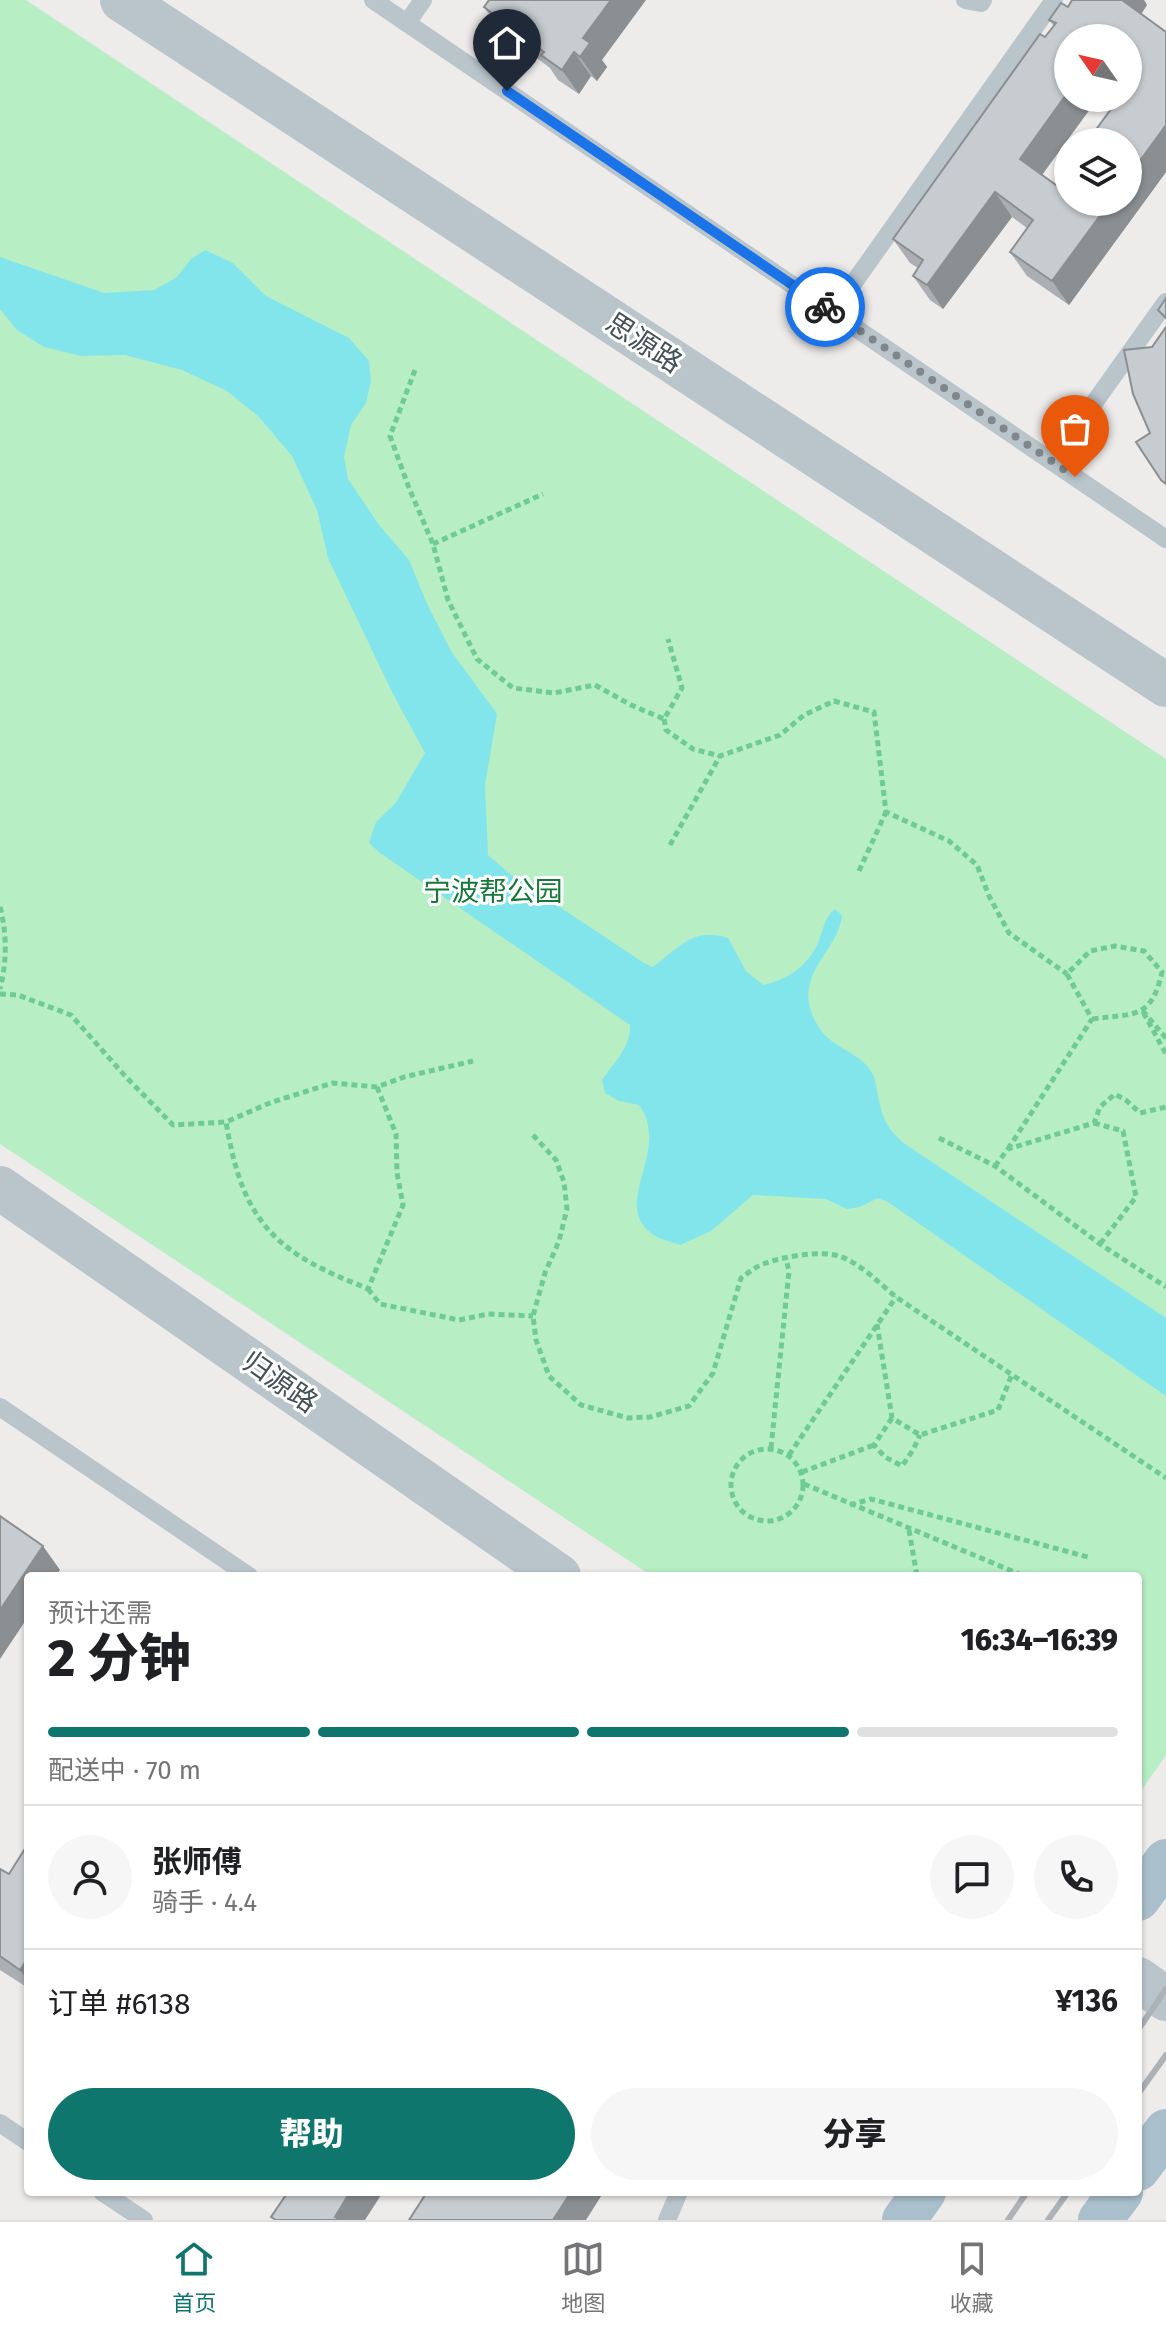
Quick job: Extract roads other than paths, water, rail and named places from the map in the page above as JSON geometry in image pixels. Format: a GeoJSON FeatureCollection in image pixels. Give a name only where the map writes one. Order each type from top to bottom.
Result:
{"type":"FeatureCollection","features":[{"type":"Feature","properties":{"kind":"main road"},"geometry":{"type":"LineString","coordinates":[[1142,1894],[1166,1861]]}},
{"type":"Feature","properties":{"kind":"main road"},"geometry":{"type":"LineString","coordinates":[[1142,2164],[1166,2131]]}},
{"type":"Feature","properties":{"kind":"main road"},"geometry":{"type":"LineString","coordinates":[[904,2220],[921,2196]]}},
{"type":"Feature","properties":{"kind":"main road"},"geometry":{"type":"LineString","coordinates":[[1100,2220],[1118,2196]]}},
{"type":"Feature","properties":{"kind":"street","name":"思源路"},"geometry":{"type":"LineString","coordinates":[[122,0],[1166,685]]}},
{"type":"Feature","properties":{"kind":"street","name":"归源路"},"geometry":{"type":"LineString","coordinates":[[0,1188],[553,1572]]}},
{"type":"Feature","properties":{"kind":"street"},"geometry":{"type":"LineString","coordinates":[[1142,1982],[1166,1999]]}},
{"type":"Feature","properties":{"kind":"lane"},"geometry":{"type":"LineString","coordinates":[[373,0],[1166,539]]}},
{"type":"Feature","properties":{"kind":"lane"},"geometry":{"type":"LineString","coordinates":[[407,23],[423,0]]}},
{"type":"Feature","properties":{"kind":"lane"},"geometry":{"type":"LineString","coordinates":[[965,0],[981,3],[983,0]]}},
{"type":"Feature","properties":{"kind":"lane"},"geometry":{"type":"LineString","coordinates":[[833,312],[1054,0]]}},
{"type":"Feature","properties":{"kind":"lane"},"geometry":{"type":"LineString","coordinates":[[1052,462],[1166,302]]}},
{"type":"Feature","properties":{"kind":"lane"},"geometry":{"type":"LineString","coordinates":[[0,1407],[243,1572]]}},
{"type":"Feature","properties":{"kind":"lane"},"geometry":{"type":"LineString","coordinates":[[0,2123],[24,2139]]}},
{"type":"Feature","properties":{"kind":"lane"},"geometry":{"type":"LineString","coordinates":[[108,2196],[144,2220]]}},
{"type":"Feature","properties":{"kind":"lane"},"geometry":{"type":"LineString","coordinates":[[667,2220],[677,2196]]}},
{"type":"Feature","properties":{"kind":"water"},"geometry":{"type":"Polygon","coordinates":[[[205,250],[233,263],[266,296],[349,338],[369,361],[371,381],[366,403],[351,425],[344,457],[348,479],[379,525],[409,560],[451,651],[497,714],[485,785],[488,855],[510,874],[644,963],[653,967],[688,941],[716,935],[728,938],[746,971],[763,985],[780,980],[802,966],[835,909],[842,915],[840,925],[811,978],[809,988],[809,1003],[818,1026],[827,1038],[869,1068],[875,1079],[885,1121],[905,1144],[1166,1318],[1166,1396],[878,1198],[860,1207],[847,1209],[826,1199],[753,1195],[711,1231],[680,1245],[654,1235],[640,1220],[638,1191],[647,1158],[647,1122],[639,1105],[619,1101],[605,1093],[602,1080],[625,1048],[630,1025],[369,843],[376,822],[395,804],[425,753],[328,558],[317,510],[292,456],[259,417],[227,391],[182,370],[125,355],[81,356],[44,347],[17,330],[0,309],[0,257],[104,293],[154,290],[177,277],[191,259],[205,250]]]}},
{"type":"Feature","properties":{"kind":"railway"},"geometry":{"type":"LineString","coordinates":[[1142,2024],[1166,1989]]}},
{"type":"Feature","properties":{"kind":"railway"},"geometry":{"type":"LineString","coordinates":[[1142,2088],[1166,2055]]}},
{"type":"Feature","properties":{"kind":"railway"},"geometry":{"type":"LineString","coordinates":[[1008,2220],[1024,2196]]}},
{"type":"Feature","properties":{"kind":"railway"},"geometry":{"type":"LineString","coordinates":[[1048,2220],[1065,2196]]}},
{"type":"Feature","properties":{"kind":"park label","name":"宁波帮公园"},"geometry":{"type":"Point","coordinates":[493,891]}}]}
